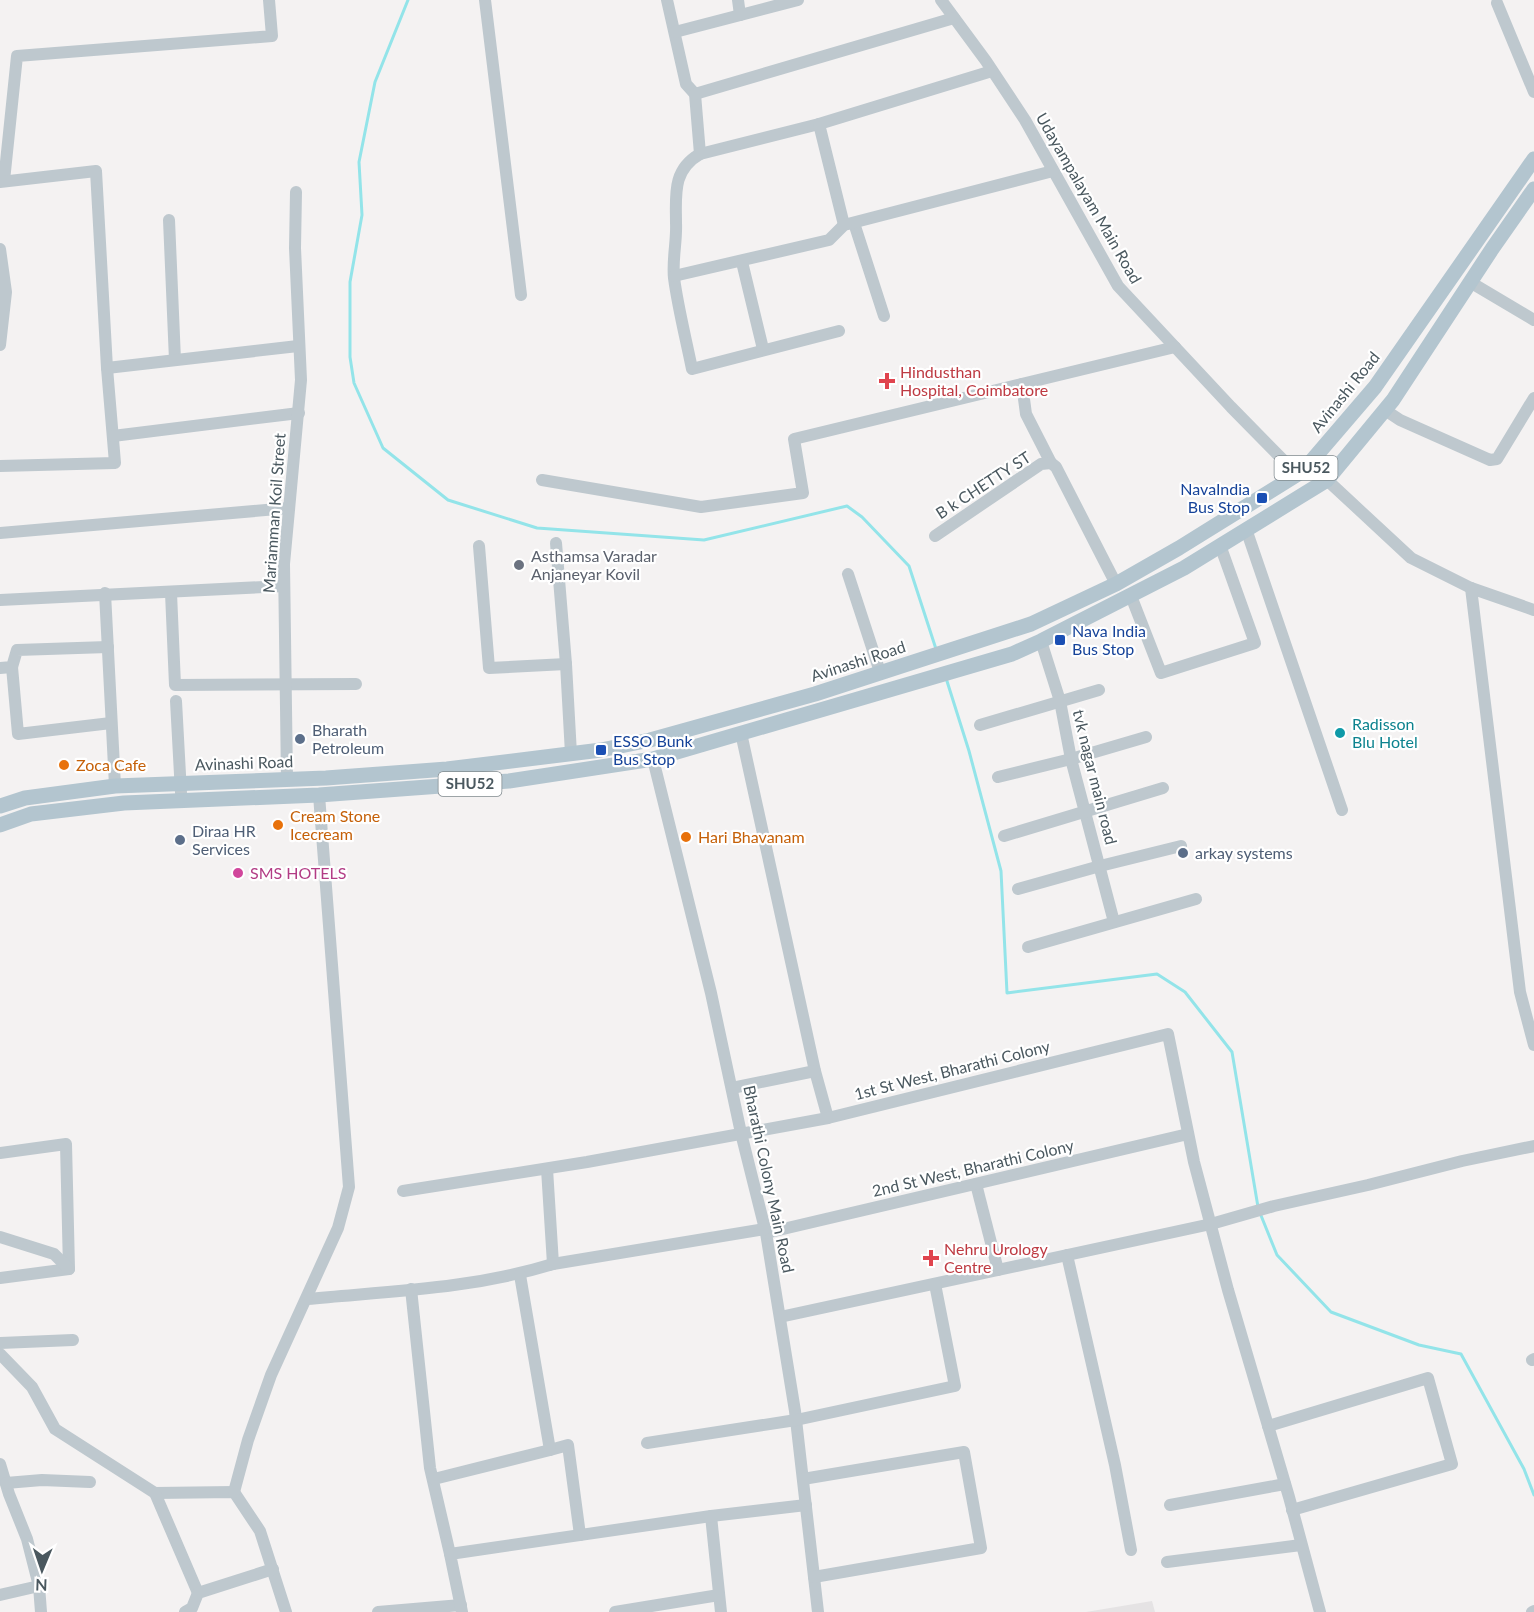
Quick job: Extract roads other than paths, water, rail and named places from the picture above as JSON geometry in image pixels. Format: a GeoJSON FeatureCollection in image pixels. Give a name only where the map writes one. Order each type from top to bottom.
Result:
{"type":"FeatureCollection","features":[{"type":"Feature","properties":{"kind":"main road","name":"Avinashi Road"},"geometry":{"type":"LineString","coordinates":[[0,806],[25,798],[115,786],[326,778],[447,770],[601,750],[650,740],[815,694],[1031,624],[1116,584],[1303,471],[1375,387],[1534,159]]}},
{"type":"Feature","properties":{"kind":"main road","name":"Avinashi Road"},"geometry":{"type":"LineString","coordinates":[[0,825],[31,814],[142,802],[319,795],[509,781],[653,759],[1012,654],[1184,568],[1327,480],[1385,410],[1534,189]]}},
{"type":"Feature","properties":{"kind":"main road"},"geometry":{"type":"LineString","coordinates":[[140,785],[142,802]]}},
{"type":"Feature","properties":{"kind":"street"},"geometry":{"type":"LineString","coordinates":[[0,466],[115,463],[107,368],[96,171],[2,182],[17,56],[272,36],[269,0]]}},
{"type":"Feature","properties":{"kind":"street"},"geometry":{"type":"LineString","coordinates":[[485,0],[521,295]]}},
{"type":"Feature","properties":{"kind":"street"},"geometry":{"type":"LineString","coordinates":[[667,0],[686,84],[695,94],[700,154]]}},
{"type":"Feature","properties":{"kind":"street"},"geometry":{"type":"LineString","coordinates":[[738,0],[740,15]]}},
{"type":"Feature","properties":{"kind":"street"},"geometry":{"type":"LineString","coordinates":[[675,32],[798,0]]}},
{"type":"Feature","properties":{"kind":"street","name":"Udayampalayam Main Road"},"geometry":{"type":"LineString","coordinates":[[941,0],[1025,120],[1118,286],[1285,462],[1303,471]]}},
{"type":"Feature","properties":{"kind":"street"},"geometry":{"type":"LineString","coordinates":[[1497,3],[1534,92]]}},
{"type":"Feature","properties":{"kind":"street"},"geometry":{"type":"LineString","coordinates":[[695,94],[954,18]]}},
{"type":"Feature","properties":{"kind":"street"},"geometry":{"type":"LineString","coordinates":[[839,331],[692,369],[674,276],[675,196],[688,160],[700,154],[819,124],[992,71]]}},
{"type":"Feature","properties":{"kind":"street"},"geometry":{"type":"LineString","coordinates":[[819,124],[849,224],[884,316]]}},
{"type":"Feature","properties":{"kind":"street"},"geometry":{"type":"LineString","coordinates":[[674,276],[830,240],[849,224],[1053,171]]}},
{"type":"Feature","properties":{"kind":"street","name":"Mariamman Koil Street"},"geometry":{"type":"LineString","coordinates":[[287,779],[284,564],[301,380],[295,248],[296,192]]}},
{"type":"Feature","properties":{"kind":"street"},"geometry":{"type":"LineString","coordinates":[[169,220],[175,360]]}},
{"type":"Feature","properties":{"kind":"street"},"geometry":{"type":"LineString","coordinates":[[0,249],[6,292],[0,345]]}},
{"type":"Feature","properties":{"kind":"street"},"geometry":{"type":"LineString","coordinates":[[742,262],[763,349]]}},
{"type":"Feature","properties":{"kind":"street"},"geometry":{"type":"LineString","coordinates":[[1470,282],[1534,320]]}},
{"type":"Feature","properties":{"kind":"street"},"geometry":{"type":"LineString","coordinates":[[107,368],[298,346]]}},
{"type":"Feature","properties":{"kind":"street"},"geometry":{"type":"LineString","coordinates":[[542,480],[701,507],[803,493],[794,439],[1175,347]]}},
{"type":"Feature","properties":{"kind":"street"},"geometry":{"type":"LineString","coordinates":[[1022,384],[1026,414],[1051,463]]}},
{"type":"Feature","properties":{"kind":"street"},"geometry":{"type":"LineString","coordinates":[[1385,410],[1400,420],[1490,460],[1497,459],[1534,399]]}},
{"type":"Feature","properties":{"kind":"street"},"geometry":{"type":"LineString","coordinates":[[113,436],[299,413]]}},
{"type":"Feature","properties":{"kind":"street","name":"B k CHETTY ST"},"geometry":{"type":"LineString","coordinates":[[935,536],[1041,464],[1051,463],[1056,467],[1116,584]]}},
{"type":"Feature","properties":{"kind":"street"},"geometry":{"type":"LineString","coordinates":[[1327,480],[1411,558],[1471,588],[1534,610]]}},
{"type":"Feature","properties":{"kind":"street"},"geometry":{"type":"LineString","coordinates":[[0,533],[289,508]]}},
{"type":"Feature","properties":{"kind":"street"},"geometry":{"type":"LineString","coordinates":[[1246,529],[1342,810]]}},
{"type":"Feature","properties":{"kind":"street"},"geometry":{"type":"LineString","coordinates":[[556,543],[571,754]]}},
{"type":"Feature","properties":{"kind":"street"},"geometry":{"type":"LineString","coordinates":[[479,546],[489,668],[566,664]]}},
{"type":"Feature","properties":{"kind":"street"},"geometry":{"type":"LineString","coordinates":[[1131,596],[1161,673],[1256,643],[1220,546]]}},
{"type":"Feature","properties":{"kind":"street"},"geometry":{"type":"LineString","coordinates":[[848,574],[880,672]]}},
{"type":"Feature","properties":{"kind":"street"},"geometry":{"type":"LineString","coordinates":[[0,600],[105,593],[171,593],[284,586]]}},
{"type":"Feature","properties":{"kind":"street"},"geometry":{"type":"LineString","coordinates":[[1471,588],[1520,992],[1534,1045]]}},
{"type":"Feature","properties":{"kind":"street"},"geometry":{"type":"LineString","coordinates":[[105,593],[115,786]]}},
{"type":"Feature","properties":{"kind":"street"},"geometry":{"type":"LineString","coordinates":[[171,593],[175,685],[356,684]]}},
{"type":"Feature","properties":{"kind":"street","name":"tvk nagar main road"},"geometry":{"type":"LineString","coordinates":[[1041,641],[1060,700],[1071,759],[1114,922]]}},
{"type":"Feature","properties":{"kind":"street"},"geometry":{"type":"LineString","coordinates":[[108,647],[17,650],[6,668],[18,734],[111,723]]}},
{"type":"Feature","properties":{"kind":"street"},"geometry":{"type":"LineString","coordinates":[[980,725],[1099,690]]}},
{"type":"Feature","properties":{"kind":"street"},"geometry":{"type":"LineString","coordinates":[[176,701],[183,800]]}},
{"type":"Feature","properties":{"kind":"street"},"geometry":{"type":"LineString","coordinates":[[741,733],[815,1071],[828,1118]]}},
{"type":"Feature","properties":{"kind":"street"},"geometry":{"type":"LineString","coordinates":[[998,777],[1146,737]]}},
{"type":"Feature","properties":{"kind":"street","name":"Bharathi Colony Main Road"},"geometry":{"type":"LineString","coordinates":[[653,759],[714,1002],[741,1133],[766,1231],[796,1420],[818,1612]]}},
{"type":"Feature","properties":{"kind":"street"},"geometry":{"type":"LineString","coordinates":[[1004,836],[1163,788]]}},
{"type":"Feature","properties":{"kind":"street"},"geometry":{"type":"LineString","coordinates":[[286,1612],[260,1531],[234,1492],[248,1440],[271,1376],[338,1228],[350,1188],[319,795]]}},
{"type":"Feature","properties":{"kind":"street"},"geometry":{"type":"LineString","coordinates":[[1018,889],[1181,846]]}},
{"type":"Feature","properties":{"kind":"street"},"geometry":{"type":"LineString","coordinates":[[1028,947],[1196,899]]}},
{"type":"Feature","properties":{"kind":"street","name":"1st St West, Bharathi Colony"},"geometry":{"type":"LineString","coordinates":[[403,1191],[547,1169],[828,1118],[1168,1034],[1188,1134]]}},
{"type":"Feature","properties":{"kind":"street"},"geometry":{"type":"LineString","coordinates":[[732,1088],[815,1071]]}},
{"type":"Feature","properties":{"kind":"street"},"geometry":{"type":"LineString","coordinates":[[1188,1134],[1210,1224],[1320,1612]]}},
{"type":"Feature","properties":{"kind":"street","name":"2nd St West, Bharathi Colony"},"geometry":{"type":"LineString","coordinates":[[307,1299],[466,1285],[520,1275],[554,1264],[766,1231],[1188,1134]]}},
{"type":"Feature","properties":{"kind":"street"},"geometry":{"type":"LineString","coordinates":[[0,1153],[66,1144],[69,1269]]}},
{"type":"Feature","properties":{"kind":"street"},"geometry":{"type":"LineString","coordinates":[[780,1317],[1210,1224],[1274,1206],[1534,1146]]}},
{"type":"Feature","properties":{"kind":"street"},"geometry":{"type":"LineString","coordinates":[[547,1169],[554,1264]]}},
{"type":"Feature","properties":{"kind":"street"},"geometry":{"type":"LineString","coordinates":[[976,1184],[999,1270]]}},
{"type":"Feature","properties":{"kind":"street"},"geometry":{"type":"LineString","coordinates":[[0,1237],[54,1254],[69,1269]]}},
{"type":"Feature","properties":{"kind":"street"},"geometry":{"type":"LineString","coordinates":[[1067,1255],[1115,1465],[1131,1550]]}},
{"type":"Feature","properties":{"kind":"street"},"geometry":{"type":"LineString","coordinates":[[0,1278],[69,1269]]}},
{"type":"Feature","properties":{"kind":"street"},"geometry":{"type":"LineString","coordinates":[[520,1275],[550,1450]]}},
{"type":"Feature","properties":{"kind":"street"},"geometry":{"type":"LineString","coordinates":[[647,1443],[796,1420],[955,1386],[935,1284]]}},
{"type":"Feature","properties":{"kind":"street"},"geometry":{"type":"LineString","coordinates":[[378,1612],[461,1608],[430,1468],[411,1290]]}},
{"type":"Feature","properties":{"kind":"street"},"geometry":{"type":"LineString","coordinates":[[0,1342],[73,1340]]}},
{"type":"Feature","properties":{"kind":"street"},"geometry":{"type":"LineString","coordinates":[[0,1354],[32,1387],[55,1429],[155,1493],[234,1492]]}},
{"type":"Feature","properties":{"kind":"street"},"geometry":{"type":"LineString","coordinates":[[1268,1426],[1428,1378],[1452,1464],[1292,1510]]}},
{"type":"Feature","properties":{"kind":"street"},"geometry":{"type":"LineString","coordinates":[[434,1479],[568,1445],[580,1535]]}},
{"type":"Feature","properties":{"kind":"street"},"geometry":{"type":"LineString","coordinates":[[803,1479],[964,1452],[981,1548],[814,1577]]}},
{"type":"Feature","properties":{"kind":"street"},"geometry":{"type":"LineString","coordinates":[[0,1464],[5,1492],[27,1539],[39,1586],[41,1612]]}},
{"type":"Feature","properties":{"kind":"street"},"geometry":{"type":"LineString","coordinates":[[5,1492],[42,1480],[90,1482]]}},
{"type":"Feature","properties":{"kind":"street"},"geometry":{"type":"LineString","coordinates":[[1170,1505],[1285,1484]]}},
{"type":"Feature","properties":{"kind":"street"},"geometry":{"type":"LineString","coordinates":[[155,1493],[198,1593],[192,1608],[185,1612]]}},
{"type":"Feature","properties":{"kind":"street"},"geometry":{"type":"LineString","coordinates":[[450,1554],[711,1516],[806,1505]]}},
{"type":"Feature","properties":{"kind":"street"},"geometry":{"type":"LineString","coordinates":[[711,1516],[722,1612]]}},
{"type":"Feature","properties":{"kind":"street"},"geometry":{"type":"LineString","coordinates":[[1167,1562],[1301,1545]]}},
{"type":"Feature","properties":{"kind":"street"},"geometry":{"type":"LineString","coordinates":[[198,1593],[273,1569]]}},
{"type":"Feature","properties":{"kind":"street"},"geometry":{"type":"LineString","coordinates":[[0,1595],[39,1586]]}},
{"type":"Feature","properties":{"kind":"street"},"geometry":{"type":"LineString","coordinates":[[615,1612],[719,1594]]}},
{"type":"Feature","properties":{"kind":"waterway"},"geometry":{"type":"LineString","coordinates":[[408,0],[375,82],[359,162],[362,215],[350,282],[350,357],[354,383],[383,448],[448,500],[537,528],[704,540],[847,506],[862,517],[909,566],[936,649]]}},
{"type":"Feature","properties":{"kind":"waterway"},"geometry":{"type":"LineString","coordinates":[[946,678],[969,751],[1001,871],[1007,993],[1157,974],[1185,992],[1232,1052],[1258,1207]]}},
{"type":"Feature","properties":{"kind":"waterway"},"geometry":{"type":"LineString","coordinates":[[1260,1213],[1277,1255],[1331,1312],[1419,1345],[1461,1354],[1524,1469],[1534,1495]]}},
{"type":"Feature","properties":{"kind":"place","name":"Hindusthan Hospital, Coimbatore"},"geometry":{"type":"Point","coordinates":[887,381]}},
{"type":"Feature","properties":{"kind":"place","name":"NavaIndia Bus Stop"},"geometry":{"type":"Point","coordinates":[1262,498]}},
{"type":"Feature","properties":{"kind":"place","name":"Asthamsa Varadar Anjaneyar Kovil"},"geometry":{"type":"Point","coordinates":[519,565]}},
{"type":"Feature","properties":{"kind":"place","name":"Nava India Bus Stop"},"geometry":{"type":"Point","coordinates":[1060,640]}},
{"type":"Feature","properties":{"kind":"place","name":"Radisson Blu Hotel"},"geometry":{"type":"Point","coordinates":[1340,733]}},
{"type":"Feature","properties":{"kind":"place","name":"Bharath Petroleum"},"geometry":{"type":"Point","coordinates":[300,739]}},
{"type":"Feature","properties":{"kind":"place","name":"ESSO Bunk Bus Stop"},"geometry":{"type":"Point","coordinates":[601,750]}},
{"type":"Feature","properties":{"kind":"place","name":"Zoca Cafe"},"geometry":{"type":"Point","coordinates":[64,765]}},
{"type":"Feature","properties":{"kind":"place","name":"Cream Stone Icecream"},"geometry":{"type":"Point","coordinates":[278,825]}},
{"type":"Feature","properties":{"kind":"place","name":"Hari Bhavanam"},"geometry":{"type":"Point","coordinates":[686,837]}},
{"type":"Feature","properties":{"kind":"place","name":"Diraa HR Services"},"geometry":{"type":"Point","coordinates":[180,840]}},
{"type":"Feature","properties":{"kind":"place","name":"arkay systems"},"geometry":{"type":"Point","coordinates":[1183,853]}},
{"type":"Feature","properties":{"kind":"place","name":"SMS HOTELS"},"geometry":{"type":"Point","coordinates":[238,873]}},
{"type":"Feature","properties":{"kind":"place","name":"Nehru Urology Centre"},"geometry":{"type":"Point","coordinates":[931,1258]}}]}
